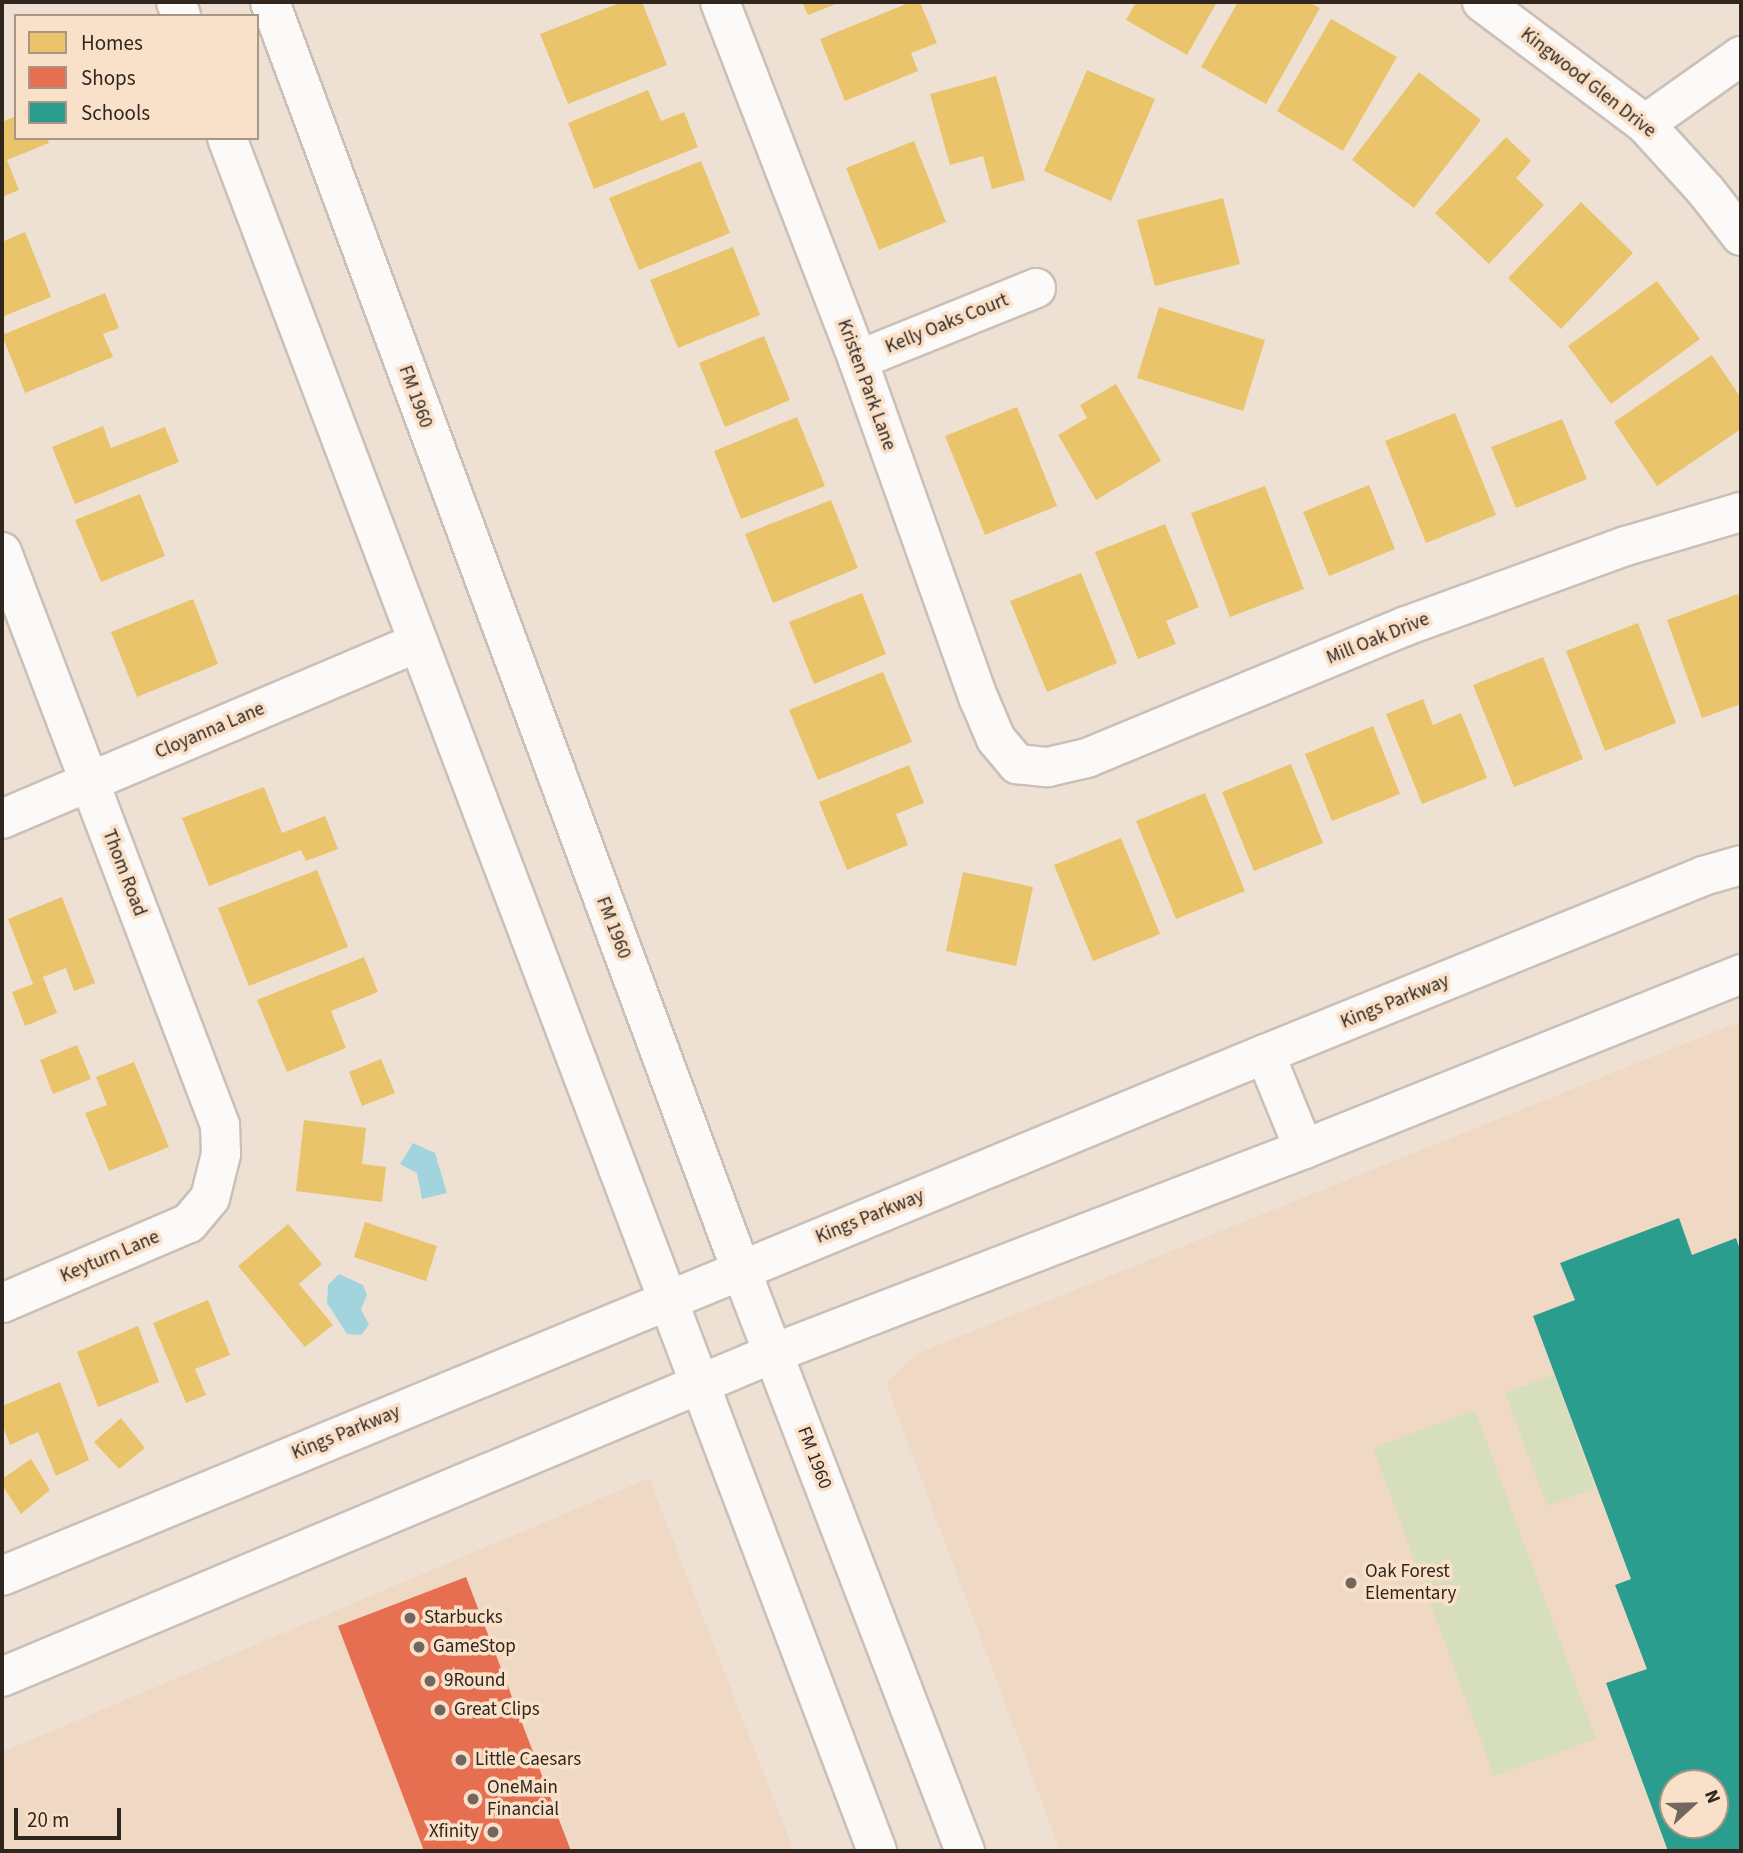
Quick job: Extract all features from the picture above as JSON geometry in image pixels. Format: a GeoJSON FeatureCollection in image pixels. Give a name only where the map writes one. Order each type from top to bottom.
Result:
{"type":"FeatureCollection","features":[{"type":"Feature","properties":{"kind":"street","name":"FM 1960"},"geometry":{"type":"LineString","coordinates":[[270,2],[741,1270],[965,1851]]}},
{"type":"Feature","properties":{"kind":"street","name":"Kristen Park Lane"},"geometry":{"type":"LineString","coordinates":[[720,2],[858,360],[979,699],[996,739],[1017,764]]}},
{"type":"Feature","properties":{"kind":"street","name":"Kingwood Glen Drive"},"geometry":{"type":"LineString","coordinates":[[1482,2],[1645,124],[1741,236]]}},
{"type":"Feature","properties":{"kind":"street"},"geometry":{"type":"LineString","coordinates":[[1645,124],[1741,56]]}},
{"type":"Feature","properties":{"kind":"street"},"geometry":{"type":"LineString","coordinates":[[228,140],[877,1851]]}},
{"type":"Feature","properties":{"kind":"street","name":"Kelly Oaks Court"},"geometry":{"type":"LineString","coordinates":[[858,360],[1036,288]]}},
{"type":"Feature","properties":{"kind":"street","name":"Mill Oak Drive"},"geometry":{"type":"LineString","coordinates":[[1017,764],[1048,767],[1087,758],[1406,626],[1626,546],[1741,512]]}},
{"type":"Feature","properties":{"kind":"street","name":"Thom Road"},"geometry":{"type":"LineString","coordinates":[[2,552],[220,1125],[221,1154],[210,1198]]}},
{"type":"Feature","properties":{"kind":"street","name":"Cloyanna Lane"},"geometry":{"type":"LineString","coordinates":[[2,819],[418,642]]}},
{"type":"Feature","properties":{"kind":"street","name":"Kings Parkway"},"geometry":{"type":"LineString","coordinates":[[2,1576],[1265,1054],[1703,876],[1741,865]]}},
{"type":"Feature","properties":{"kind":"street"},"geometry":{"type":"LineString","coordinates":[[2,1678],[774,1353],[1304,1149],[1741,974]]}},
{"type":"Feature","properties":{"kind":"street"},"geometry":{"type":"LineString","coordinates":[[1265,1054],[1304,1149]]}},
{"type":"Feature","properties":{"kind":"street","name":"Keyturn Lane"},"geometry":{"type":"LineString","coordinates":[[2,1303],[188,1223],[210,1198]]}},
{"type":"Feature","properties":{"kind":"shaded area","name":"Oak Forest Elementary"},"geometry":{"type":"Polygon","coordinates":[[[1741,1021],[1741,1851],[1060,1851],[886,1384],[916,1354],[1741,1021]]]}},
{"type":"Feature","properties":{"kind":"shaded area"},"geometry":{"type":"Polygon","coordinates":[[[649,1478],[794,1851],[2,1851],[2,1752],[649,1478]]]}},
{"type":"Feature","properties":{"kind":"green space"},"geometry":{"type":"Polygon","coordinates":[[[1554,1375],[1595,1488],[1547,1506],[1505,1393],[1554,1375]]]}},
{"type":"Feature","properties":{"kind":"green space"},"geometry":{"type":"Polygon","coordinates":[[[1475,1410],[1596,1739],[1494,1776],[1373,1448],[1475,1410]]]}},
{"type":"Feature","properties":{"kind":"water"},"geometry":{"type":"Polygon","coordinates":[[[413,1143],[435,1153],[447,1193],[422,1199],[417,1173],[400,1164],[413,1143]]]}},
{"type":"Feature","properties":{"kind":"water"},"geometry":{"type":"Polygon","coordinates":[[[339,1274],[363,1285],[367,1295],[361,1309],[369,1325],[361,1335],[347,1334],[327,1303],[328,1285],[339,1274]]]}},
{"type":"Feature","properties":{"kind":"building: Homes"},"geometry":{"type":"Polygon","coordinates":[[[622,2],[642,2],[667,65],[568,104],[540,34],[622,2]]]}},
{"type":"Feature","properties":{"kind":"building: Homes"},"geometry":{"type":"Polygon","coordinates":[[[802,2],[841,2],[808,15],[802,2]]]}},
{"type":"Feature","properties":{"kind":"building: Homes"},"geometry":{"type":"Polygon","coordinates":[[[911,2],[920,2],[937,43],[911,53],[918,71],[845,101],[820,39],[911,2]]]}},
{"type":"Feature","properties":{"kind":"building: Homes"},"geometry":{"type":"Polygon","coordinates":[[[1136,2],[1217,2],[1187,55],[1126,20],[1136,2]]]}},
{"type":"Feature","properties":{"kind":"building: Homes"},"geometry":{"type":"Polygon","coordinates":[[[1238,2],[1309,2],[1320,8],[1266,104],[1201,67],[1238,2]]]}},
{"type":"Feature","properties":{"kind":"building: Homes"},"geometry":{"type":"Polygon","coordinates":[[[1331,19],[1397,57],[1343,151],[1277,111],[1331,19]]]}},
{"type":"Feature","properties":{"kind":"building: Homes"},"geometry":{"type":"Polygon","coordinates":[[[1087,70],[1155,99],[1111,201],[1044,171],[1087,70]]]}},
{"type":"Feature","properties":{"kind":"building: Homes"},"geometry":{"type":"Polygon","coordinates":[[[1419,72],[1481,120],[1414,208],[1352,160],[1419,72]]]}},
{"type":"Feature","properties":{"kind":"building: Homes"},"geometry":{"type":"Polygon","coordinates":[[[996,76],[1025,180],[992,189],[983,156],[950,165],[930,94],[996,76]]]}},
{"type":"Feature","properties":{"kind":"building: Homes"},"geometry":{"type":"Polygon","coordinates":[[[648,90],[661,121],[684,112],[698,147],[594,189],[568,123],[648,90]]]}},
{"type":"Feature","properties":{"kind":"building: Homes"},"geometry":{"type":"Polygon","coordinates":[[[14,117],[14,140],[48,140],[49,143],[7,160],[19,190],[2,197],[2,122],[14,117]]]}},
{"type":"Feature","properties":{"kind":"building: Homes"},"geometry":{"type":"Polygon","coordinates":[[[1506,137],[1531,161],[1516,178],[1544,205],[1489,264],[1435,213],[1506,137]]]}},
{"type":"Feature","properties":{"kind":"building: Homes"},"geometry":{"type":"Polygon","coordinates":[[[914,141],[946,222],[879,250],[846,168],[914,141]]]}},
{"type":"Feature","properties":{"kind":"building: Homes"},"geometry":{"type":"Polygon","coordinates":[[[701,161],[730,233],[639,270],[609,198],[701,161]]]}},
{"type":"Feature","properties":{"kind":"building: Homes"},"geometry":{"type":"Polygon","coordinates":[[[1223,198],[1240,264],[1155,286],[1137,220],[1223,198]]]}},
{"type":"Feature","properties":{"kind":"building: Homes"},"geometry":{"type":"Polygon","coordinates":[[[1581,202],[1633,253],[1561,329],[1508,278],[1581,202]]]}},
{"type":"Feature","properties":{"kind":"building: Homes"},"geometry":{"type":"Polygon","coordinates":[[[25,232],[51,297],[2,317],[2,242],[25,232]]]}},
{"type":"Feature","properties":{"kind":"building: Homes"},"geometry":{"type":"Polygon","coordinates":[[[733,247],[760,315],[678,348],[650,280],[733,247]]]}},
{"type":"Feature","properties":{"kind":"building: Homes"},"geometry":{"type":"Polygon","coordinates":[[[1657,281],[1700,339],[1611,404],[1568,346],[1657,281]]]}},
{"type":"Feature","properties":{"kind":"building: Homes"},"geometry":{"type":"Polygon","coordinates":[[[105,293],[119,328],[103,334],[113,357],[25,393],[2,335],[105,293]]]}},
{"type":"Feature","properties":{"kind":"building: Homes"},"geometry":{"type":"Polygon","coordinates":[[[1159,307],[1265,340],[1243,411],[1137,378],[1159,307]]]}},
{"type":"Feature","properties":{"kind":"building: Homes"},"geometry":{"type":"Polygon","coordinates":[[[764,336],[790,400],[725,427],[699,363],[764,336]]]}},
{"type":"Feature","properties":{"kind":"building: Homes"},"geometry":{"type":"Polygon","coordinates":[[[1712,355],[1741,398],[1741,429],[1657,486],[1614,422],[1712,355]]]}},
{"type":"Feature","properties":{"kind":"building: Homes"},"geometry":{"type":"Polygon","coordinates":[[[1116,384],[1161,461],[1096,500],[1058,435],[1087,418],[1080,405],[1116,384]]]}},
{"type":"Feature","properties":{"kind":"building: Homes"},"geometry":{"type":"Polygon","coordinates":[[[1017,407],[1057,506],[985,535],[945,436],[1017,407]]]}},
{"type":"Feature","properties":{"kind":"building: Homes"},"geometry":{"type":"Polygon","coordinates":[[[1455,413],[1496,515],[1426,543],[1385,441],[1455,413]]]}},
{"type":"Feature","properties":{"kind":"building: Homes"},"geometry":{"type":"Polygon","coordinates":[[[797,417],[825,486],[741,519],[714,451],[797,417]]]}},
{"type":"Feature","properties":{"kind":"building: Homes"},"geometry":{"type":"Polygon","coordinates":[[[1562,419],[1587,479],[1516,508],[1491,447],[1562,419]]]}},
{"type":"Feature","properties":{"kind":"building: Homes"},"geometry":{"type":"Polygon","coordinates":[[[103,426],[111,448],[165,427],[179,462],[75,504],[52,447],[103,426]]]}},
{"type":"Feature","properties":{"kind":"building: Homes"},"geometry":{"type":"Polygon","coordinates":[[[1369,485],[1395,549],[1329,576],[1303,512],[1369,485]]]}},
{"type":"Feature","properties":{"kind":"building: Homes"},"geometry":{"type":"Polygon","coordinates":[[[1265,486],[1304,589],[1230,617],[1191,513],[1265,486]]]}},
{"type":"Feature","properties":{"kind":"building: Homes"},"geometry":{"type":"Polygon","coordinates":[[[140,494],[165,556],[101,582],[75,520],[140,494]]]}},
{"type":"Feature","properties":{"kind":"building: Homes"},"geometry":{"type":"Polygon","coordinates":[[[831,500],[858,568],[773,603],[745,534],[831,500]]]}},
{"type":"Feature","properties":{"kind":"building: Homes"},"geometry":{"type":"Polygon","coordinates":[[[1165,524],[1199,607],[1166,621],[1176,644],[1138,659],[1095,552],[1165,524]]]}},
{"type":"Feature","properties":{"kind":"building: Homes"},"geometry":{"type":"Polygon","coordinates":[[[1081,573],[1117,663],[1047,692],[1010,601],[1081,573]]]}},
{"type":"Feature","properties":{"kind":"building: Homes"},"geometry":{"type":"Polygon","coordinates":[[[862,593],[886,654],[814,684],[789,622],[862,593]]]}},
{"type":"Feature","properties":{"kind":"building: Homes"},"geometry":{"type":"Polygon","coordinates":[[[1738,594],[1741,604],[1741,704],[1702,718],[1667,620],[1738,594]]]}},
{"type":"Feature","properties":{"kind":"building: Homes"},"geometry":{"type":"Polygon","coordinates":[[[193,599],[218,664],[137,697],[111,632],[193,599]]]}},
{"type":"Feature","properties":{"kind":"building: Homes"},"geometry":{"type":"Polygon","coordinates":[[[1638,623],[1676,723],[1605,751],[1566,651],[1638,623]]]}},
{"type":"Feature","properties":{"kind":"building: Homes"},"geometry":{"type":"Polygon","coordinates":[[[1543,657],[1583,759],[1514,787],[1473,685],[1543,657]]]}},
{"type":"Feature","properties":{"kind":"building: Homes"},"geometry":{"type":"Polygon","coordinates":[[[883,672],[912,742],[818,780],[789,710],[883,672]]]}},
{"type":"Feature","properties":{"kind":"building: Homes"},"geometry":{"type":"Polygon","coordinates":[[[1423,699],[1433,725],[1461,713],[1487,778],[1422,804],[1386,714],[1423,699]]]}},
{"type":"Feature","properties":{"kind":"building: Homes"},"geometry":{"type":"Polygon","coordinates":[[[1373,726],[1400,794],[1332,821],[1305,754],[1373,726]]]}},
{"type":"Feature","properties":{"kind":"building: Homes"},"geometry":{"type":"Polygon","coordinates":[[[1291,764],[1323,843],[1254,871],[1222,792],[1291,764]]]}},
{"type":"Feature","properties":{"kind":"building: Homes"},"geometry":{"type":"Polygon","coordinates":[[[909,765],[924,803],[896,814],[908,845],[847,870],[819,802],[909,765]]]}},
{"type":"Feature","properties":{"kind":"building: Homes"},"geometry":{"type":"Polygon","coordinates":[[[264,787],[282,833],[325,816],[338,849],[306,861],[301,850],[209,886],[182,818],[264,787]]]}},
{"type":"Feature","properties":{"kind":"building: Homes"},"geometry":{"type":"Polygon","coordinates":[[[1205,793],[1245,891],[1176,919],[1136,821],[1205,793]]]}},
{"type":"Feature","properties":{"kind":"building: Homes"},"geometry":{"type":"Polygon","coordinates":[[[1121,838],[1160,934],[1093,961],[1054,865],[1121,838]]]}},
{"type":"Feature","properties":{"kind":"building: Homes"},"geometry":{"type":"Polygon","coordinates":[[[317,870],[348,947],[249,986],[218,908],[317,870]]]}},
{"type":"Feature","properties":{"kind":"building: Homes"},"geometry":{"type":"Polygon","coordinates":[[[963,872],[1033,887],[1016,966],[946,951],[963,872]]]}},
{"type":"Feature","properties":{"kind":"building: Homes"},"geometry":{"type":"Polygon","coordinates":[[[62,897],[95,983],[74,991],[66,968],[43,977],[57,1013],[25,1026],[12,992],[33,984],[8,919],[62,897]]]}},
{"type":"Feature","properties":{"kind":"building: Homes"},"geometry":{"type":"Polygon","coordinates":[[[364,957],[378,992],[331,1011],[346,1048],[287,1072],[257,1000],[364,957]]]}},
{"type":"Feature","properties":{"kind":"building: Homes"},"geometry":{"type":"Polygon","coordinates":[[[77,1045],[91,1079],[53,1094],[40,1060],[77,1045]]]}},
{"type":"Feature","properties":{"kind":"building: Homes"},"geometry":{"type":"Polygon","coordinates":[[[381,1059],[395,1093],[362,1106],[349,1072],[381,1059]]]}},
{"type":"Feature","properties":{"kind":"building: Homes"},"geometry":{"type":"Polygon","coordinates":[[[134,1062],[169,1147],[109,1171],[85,1113],[107,1105],[96,1077],[134,1062]]]}},
{"type":"Feature","properties":{"kind":"building: Homes"},"geometry":{"type":"Polygon","coordinates":[[[304,1120],[366,1128],[362,1164],[386,1167],[382,1202],[296,1191],[304,1120]]]}},
{"type":"Feature","properties":{"kind":"building: Homes"},"geometry":{"type":"Polygon","coordinates":[[[365,1222],[437,1246],[426,1281],[354,1257],[365,1222]]]}},
{"type":"Feature","properties":{"kind":"building: Homes"},"geometry":{"type":"Polygon","coordinates":[[[288,1224],[322,1264],[299,1284],[333,1325],[305,1347],[238,1266],[288,1224]]]}},
{"type":"Feature","properties":{"kind":"building: Homes"},"geometry":{"type":"Polygon","coordinates":[[[208,1300],[230,1355],[195,1369],[206,1395],[186,1403],[153,1323],[208,1300]]]}},
{"type":"Feature","properties":{"kind":"building: Homes"},"geometry":{"type":"Polygon","coordinates":[[[138,1326],[159,1382],[98,1407],[77,1352],[138,1326]]]}},
{"type":"Feature","properties":{"kind":"building: Homes"},"geometry":{"type":"Polygon","coordinates":[[[60,1382],[89,1460],[56,1476],[38,1432],[10,1445],[2,1424],[2,1406],[60,1382]]]}},
{"type":"Feature","properties":{"kind":"building: Homes"},"geometry":{"type":"Polygon","coordinates":[[[121,1418],[145,1448],[119,1469],[94,1442],[121,1418]]]}},
{"type":"Feature","properties":{"kind":"building: Homes"},"geometry":{"type":"Polygon","coordinates":[[[31,1459],[50,1490],[21,1514],[2,1485],[2,1479],[31,1459]]]}},
{"type":"Feature","properties":{"kind":"building: Shops"},"geometry":{"type":"Polygon","coordinates":[[[466,1577],[571,1851],[424,1851],[338,1626],[466,1577]]]}},
{"type":"Feature","properties":{"kind":"building: Schools"},"geometry":{"type":"Polygon","coordinates":[[[1679,1218],[1692,1255],[1736,1238],[1741,1252],[1741,1851],[1668,1851],[1664,1839],[1729,1839],[1729,1769],[1659,1769],[1659,1827],[1606,1683],[1647,1669],[1615,1585],[1631,1579],[1533,1316],[1575,1300],[1560,1263],[1679,1218]]]}},
{"type":"Feature","properties":{"kind":"place","name":"Oak Forest Elementary"},"geometry":{"type":"Point","coordinates":[1351,1583]}},
{"type":"Feature","properties":{"kind":"place","name":"Starbucks"},"geometry":{"type":"Point","coordinates":[410,1618]}},
{"type":"Feature","properties":{"kind":"place","name":"GameStop"},"geometry":{"type":"Point","coordinates":[419,1647]}},
{"type":"Feature","properties":{"kind":"place","name":"9Round"},"geometry":{"type":"Point","coordinates":[430,1681]}},
{"type":"Feature","properties":{"kind":"place","name":"Great Clips"},"geometry":{"type":"Point","coordinates":[440,1710]}},
{"type":"Feature","properties":{"kind":"place","name":"Little Caesars"},"geometry":{"type":"Point","coordinates":[461,1760]}},
{"type":"Feature","properties":{"kind":"place","name":"OneMain Financial"},"geometry":{"type":"Point","coordinates":[473,1799]}},
{"type":"Feature","properties":{"kind":"place","name":"Xfinity"},"geometry":{"type":"Point","coordinates":[493,1832]}}]}
